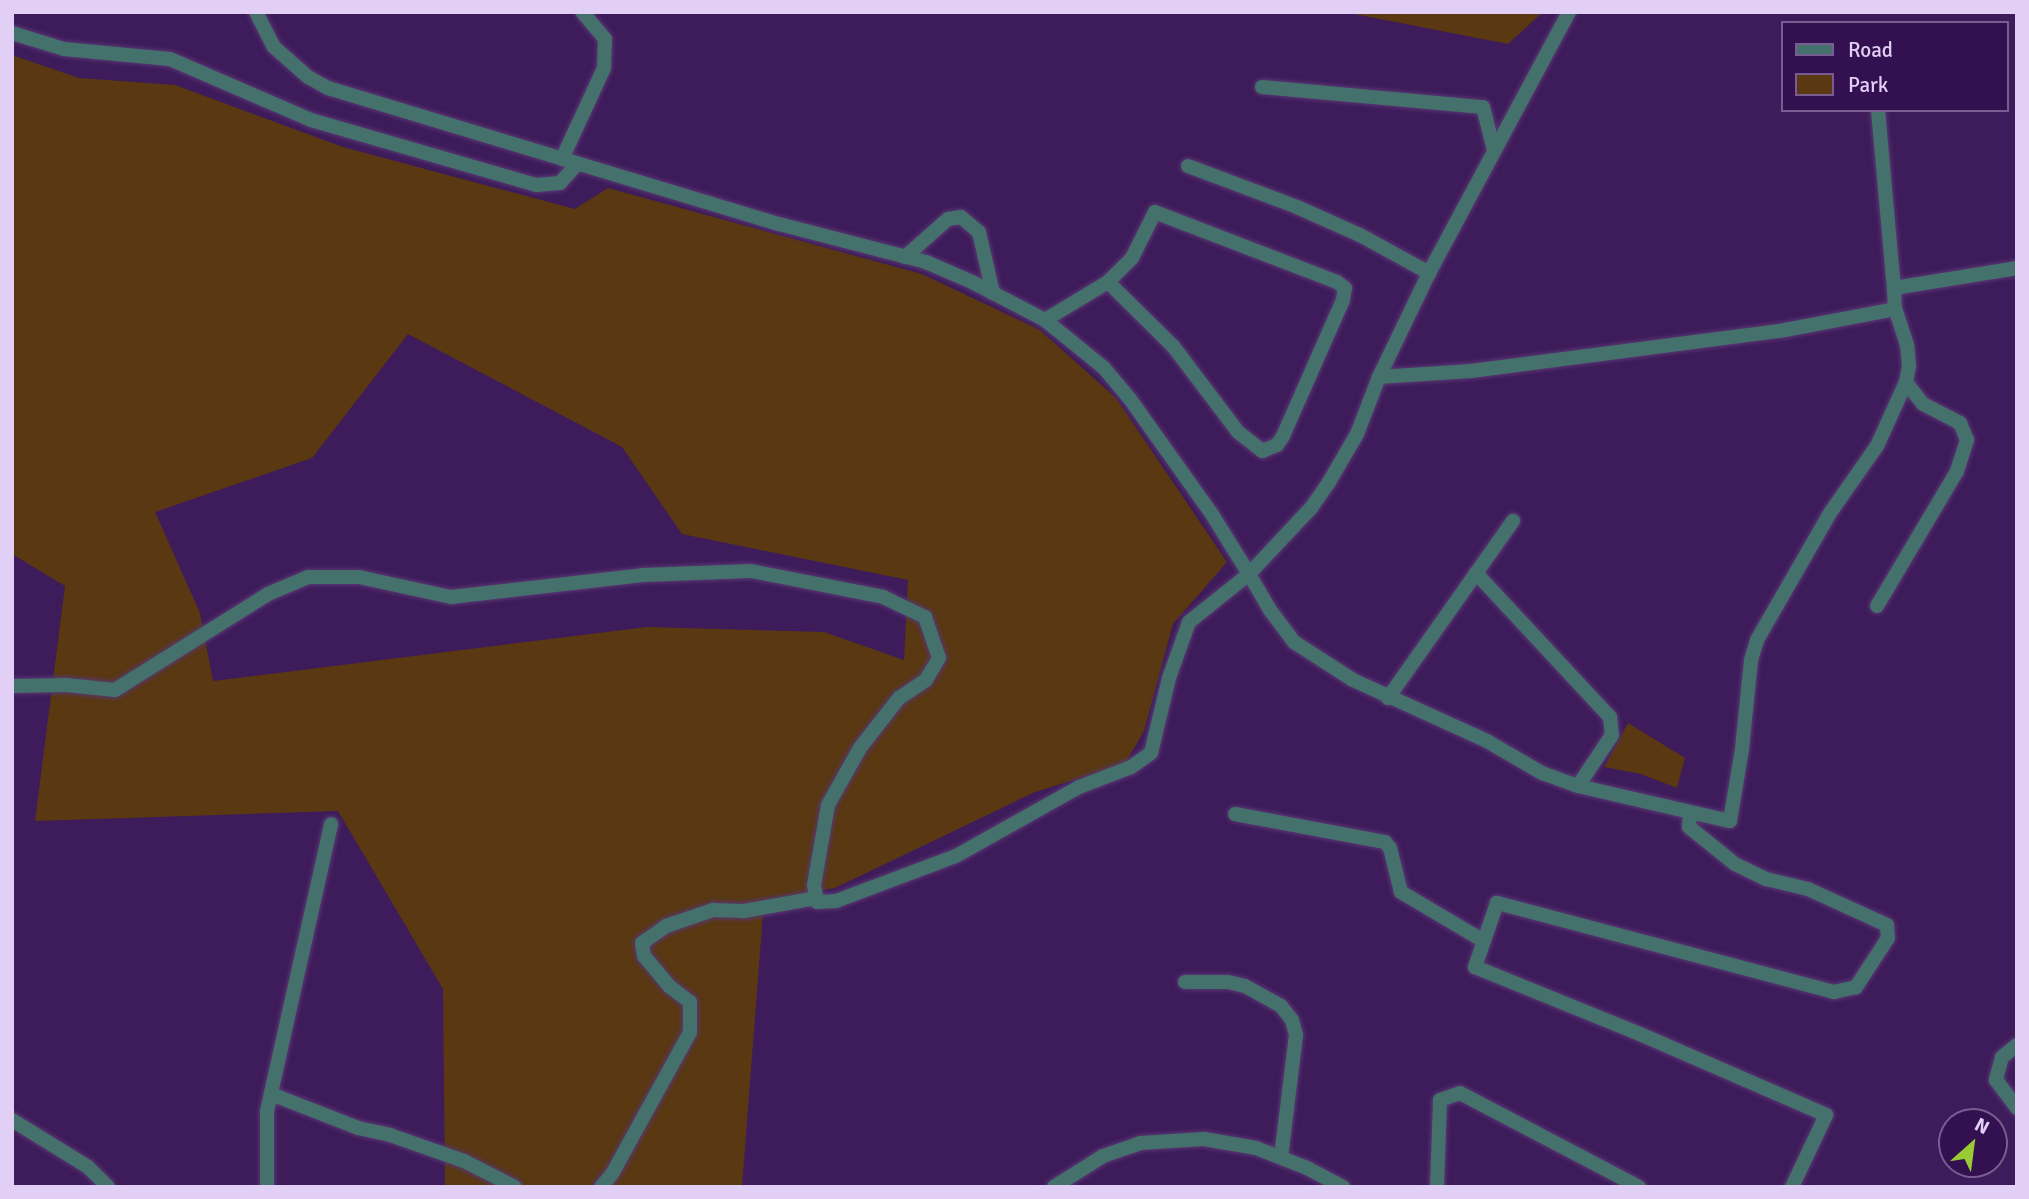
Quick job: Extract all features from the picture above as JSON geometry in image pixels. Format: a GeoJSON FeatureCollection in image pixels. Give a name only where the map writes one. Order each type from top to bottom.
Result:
{"type":"FeatureCollection","features":[{"type":"Feature","properties":{"kind":"street"},"geometry":{"type":"LineString","coordinates":[[257,12],[274,47],[298,70],[328,88],[779,224],[926,262],[1045,320],[1104,368],[1130,399],[1213,516],[1270,610],[1294,642],[1353,680],[1487,741],[1542,773],[1578,786],[1730,821],[1742,749],[1751,660],[1757,640],[1829,513],[1877,446],[1906,382],[1909,366],[1907,345],[1895,309],[1878,112]]}},
{"type":"Feature","properties":{"kind":"street"},"geometry":{"type":"LineString","coordinates":[[562,159],[604,68],[605,39],[582,12]]}},
{"type":"Feature","properties":{"kind":"street"},"geometry":{"type":"LineString","coordinates":[[12,686],[66,685],[116,690],[268,594],[308,577],[359,577],[451,597],[643,575],[751,571],[883,597],[925,617],[939,659],[926,680],[899,698],[860,748],[828,805],[814,885],[817,902],[836,901],[956,856],[1079,787],[1131,767],[1151,753],[1169,678],[1189,622],[1249,575],[1311,508],[1329,482],[1357,434],[1379,377],[1429,273],[1569,12]]}},
{"type":"Feature","properties":{"kind":"street"},"geometry":{"type":"LineString","coordinates":[[12,33],[64,50],[170,59],[311,120],[536,185],[560,183],[577,164]]}},
{"type":"Feature","properties":{"kind":"street"},"geometry":{"type":"LineString","coordinates":[[1262,87],[1483,107],[1494,150]]}},
{"type":"Feature","properties":{"kind":"street"},"geometry":{"type":"LineString","coordinates":[[1188,166],[1297,207],[1360,235],[1429,273]]}},
{"type":"Feature","properties":{"kind":"street"},"geometry":{"type":"LineString","coordinates":[[1045,320],[1108,282],[1132,258],[1155,212],[1337,282],[1345,288],[1343,300],[1283,436],[1278,445],[1262,452],[1238,432],[1173,346],[1108,282]]}},
{"type":"Feature","properties":{"kind":"street"},"geometry":{"type":"LineString","coordinates":[[905,257],[948,219],[961,217],[979,232],[993,293]]}},
{"type":"Feature","properties":{"kind":"street"},"geometry":{"type":"LineString","coordinates":[[1894,288],[2017,268]]}},
{"type":"Feature","properties":{"kind":"street"},"geometry":{"type":"LineString","coordinates":[[1379,377],[1471,372],[1595,356],[1785,330],[1895,309]]}},
{"type":"Feature","properties":{"kind":"street"},"geometry":{"type":"LineString","coordinates":[[1878,606],[1957,471],[1967,440],[1960,424],[1923,404],[1906,382]]}},
{"type":"Feature","properties":{"kind":"street"},"geometry":{"type":"LineString","coordinates":[[1388,698],[1513,521]]}},
{"type":"Feature","properties":{"kind":"street"},"geometry":{"type":"LineString","coordinates":[[1476,573],[1610,717],[1612,735],[1578,786]]}},
{"type":"Feature","properties":{"kind":"street"},"geometry":{"type":"LineString","coordinates":[[1690,813],[1689,827],[1735,864],[1766,879],[1808,890],[1886,926],[1888,938],[1856,987],[1834,992],[1497,903],[1475,967],[1640,1034],[1826,1115],[1792,1187]]}},
{"type":"Feature","properties":{"kind":"street"},"geometry":{"type":"LineString","coordinates":[[1235,814],[1385,842],[1390,848],[1401,892],[1484,941]]}},
{"type":"Feature","properties":{"kind":"street"},"geometry":{"type":"LineString","coordinates":[[267,1187],[267,1111],[331,824]]}},
{"type":"Feature","properties":{"kind":"street"},"geometry":{"type":"LineString","coordinates":[[601,1187],[612,1174],[691,1032],[690,1002],[670,987],[644,956],[642,943],[666,926],[713,910],[744,911],[816,898]]}},
{"type":"Feature","properties":{"kind":"street"},"geometry":{"type":"LineString","coordinates":[[1185,982],[1228,982],[1245,986],[1281,1006],[1292,1020],[1296,1035],[1281,1157]]}},
{"type":"Feature","properties":{"kind":"street"},"geometry":{"type":"LineString","coordinates":[[2017,1045],[2002,1058],[1996,1080],[2017,1108]]}},
{"type":"Feature","properties":{"kind":"street"},"geometry":{"type":"LineString","coordinates":[[1437,1187],[1440,1100],[1460,1093],[1639,1187]]}},
{"type":"Feature","properties":{"kind":"street"},"geometry":{"type":"LineString","coordinates":[[271,1094],[358,1128],[390,1135],[464,1161],[515,1187]]}},
{"type":"Feature","properties":{"kind":"street"},"geometry":{"type":"LineString","coordinates":[[12,1120],[77,1159],[108,1187]]}},
{"type":"Feature","properties":{"kind":"street"},"geometry":{"type":"LineString","coordinates":[[1054,1187],[1102,1156],[1140,1143],[1204,1139],[1230,1142],[1281,1157],[1343,1187]]}},
{"type":"Feature","properties":{"kind":"green space"},"geometry":{"type":"Polygon","coordinates":[[[1344,12],[1543,12],[1508,44],[1344,12]]]}},
{"type":"Feature","properties":{"kind":"green space"},"geometry":{"type":"Polygon","coordinates":[[[12,55],[79,78],[175,85],[343,147],[575,209],[608,188],[922,274],[1040,330],[1116,398],[1227,562],[1173,624],[1144,731],[1125,764],[1035,792],[835,888],[764,900],[742,1187],[445,1187],[443,989],[338,811],[35,821],[65,586],[12,554],[12,55]],[[408,334],[312,458],[155,512],[200,613],[213,681],[647,627],[824,632],[904,660],[908,580],[682,534],[622,447],[408,334]]]}},
{"type":"Feature","properties":{"kind":"green space"},"geometry":{"type":"Polygon","coordinates":[[[1628,723],[1685,758],[1677,788],[1641,774],[1604,767],[1628,723]]]}}]}
